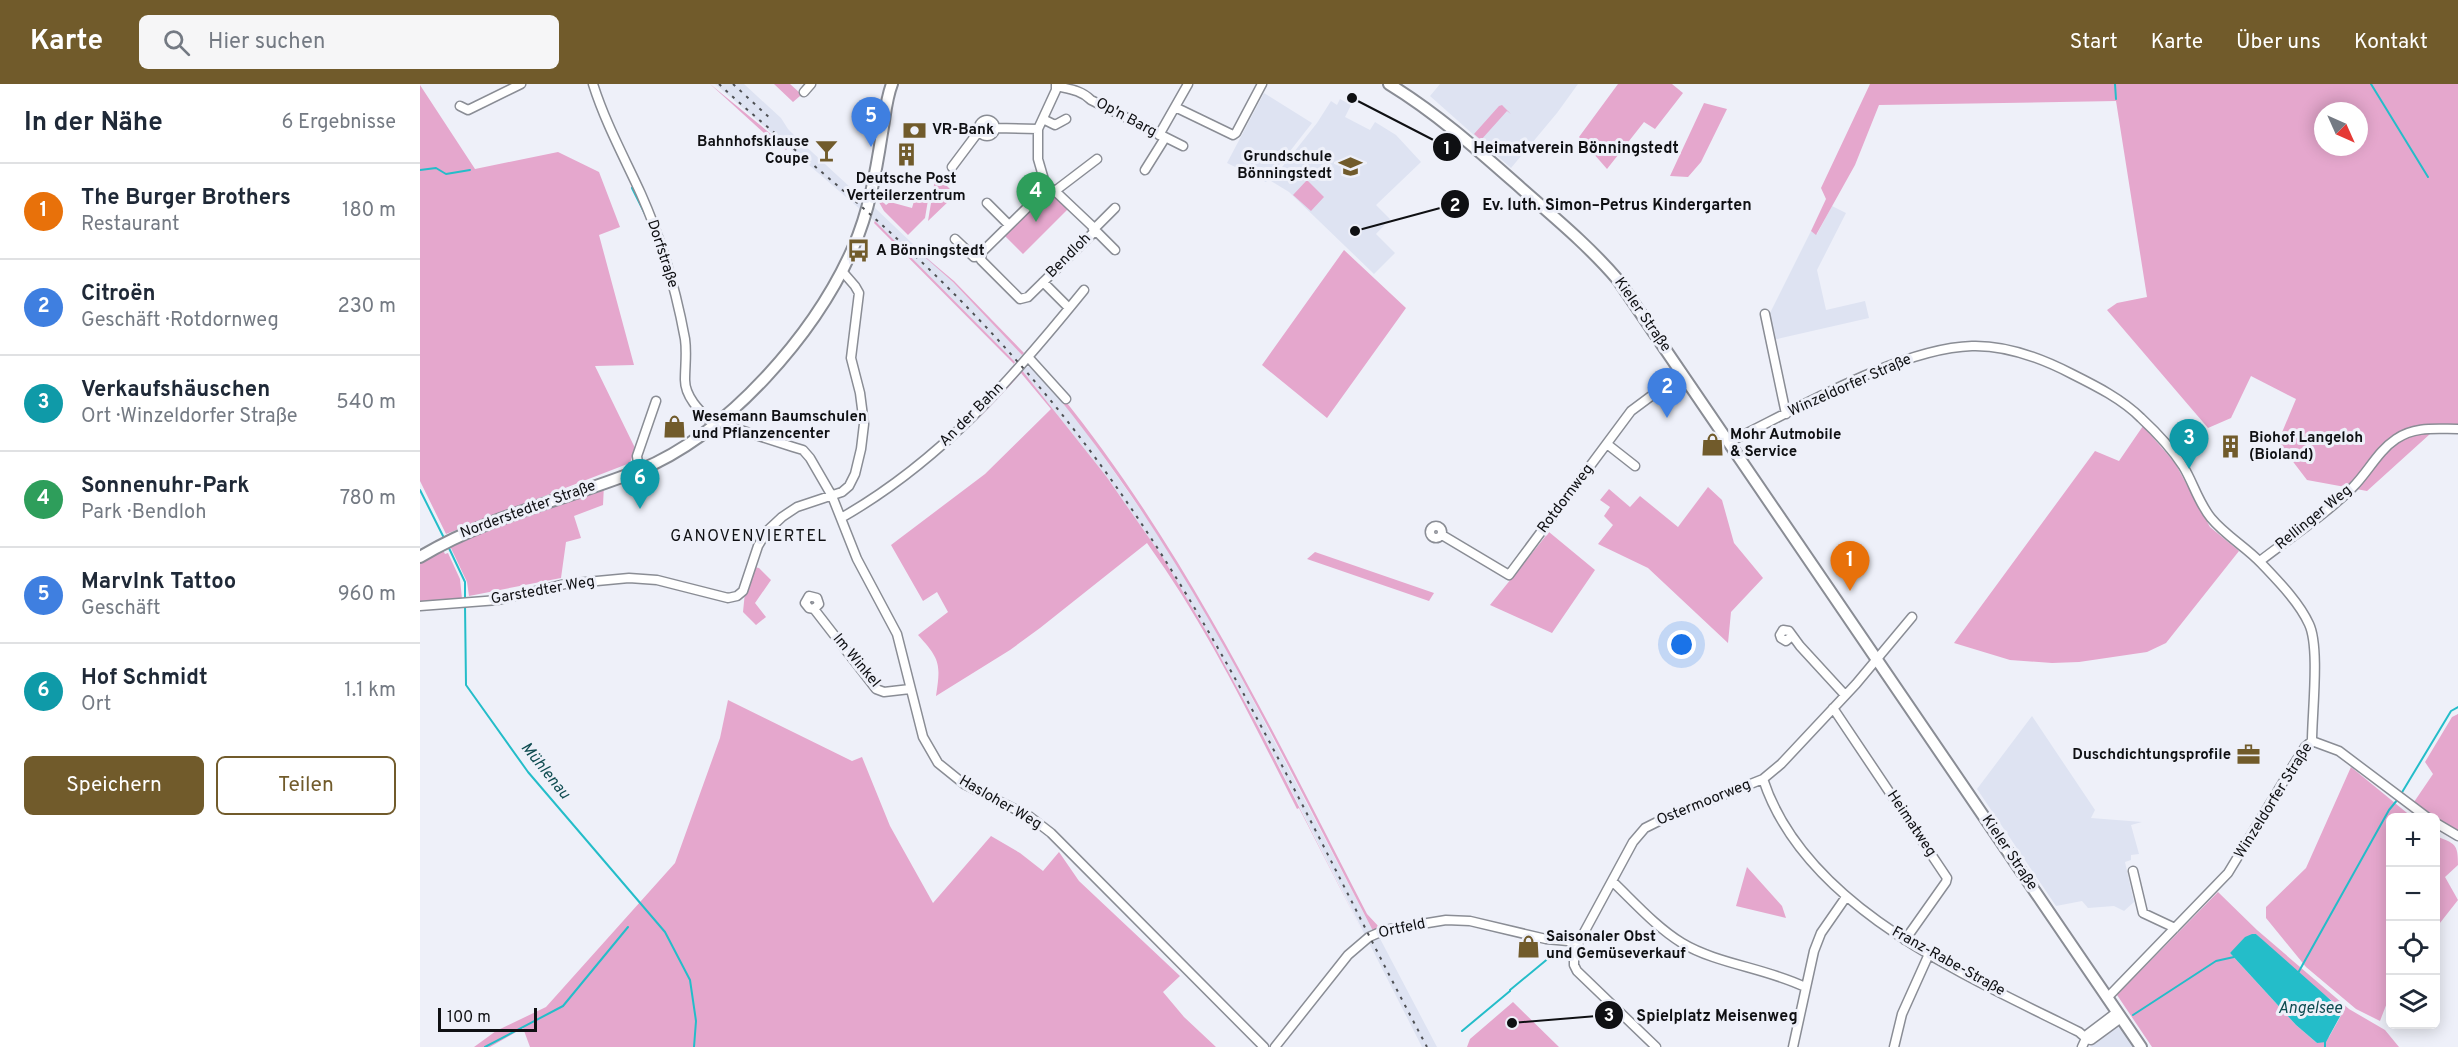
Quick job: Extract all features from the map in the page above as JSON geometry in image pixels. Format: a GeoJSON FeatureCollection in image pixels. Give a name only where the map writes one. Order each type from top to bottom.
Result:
{"type":"FeatureCollection","features":[{"type":"Feature","properties":{"kind":"main road","name":"Norderstedter Straße"},"geometry":{"type":"LineString","coordinates":[[420,557],[456,537],[639,470],[677,452],[718,422],[787,352],[808,325],[842,271],[864,220],[892,84]]}},
{"type":"Feature","properties":{"kind":"main road","name":"Kieler Straße"},"geometry":{"type":"LineString","coordinates":[[1389,84],[1437,115],[1591,250],[1618,280],[2140,1047]]}},
{"type":"Feature","properties":{"kind":"street"},"geometry":{"type":"LineString","coordinates":[[460,106],[468,110],[521,84]]}},
{"type":"Feature","properties":{"kind":"street","name":"Dorfstraße"},"geometry":{"type":"LineString","coordinates":[[593,84],[616,143],[654,227],[685,339],[687,362],[685,382],[689,397],[718,422]]}},
{"type":"Feature","properties":{"kind":"street"},"geometry":{"type":"LineString","coordinates":[[804,92],[811,84]]}},
{"type":"Feature","properties":{"kind":"street"},"geometry":{"type":"LineString","coordinates":[[1162,137],[1188,84]]}},
{"type":"Feature","properties":{"kind":"street"},"geometry":{"type":"LineString","coordinates":[[1176,106],[1233,135],[1262,84]]}},
{"type":"Feature","properties":{"kind":"street","name":"Bendloh"},"geometry":{"type":"LineString","coordinates":[[1056,85],[1038,129],[1038,159],[1051,190],[1115,250]]}},
{"type":"Feature","properties":{"kind":"street","name":"Op'n Barg"},"geometry":{"type":"LineString","coordinates":[[1056,85],[1083,93],[1091,100],[1183,146]]}},
{"type":"Feature","properties":{"kind":"street"},"geometry":{"type":"LineString","coordinates":[[1043,119],[1055,125],[1066,119]]}},
{"type":"Feature","properties":{"kind":"street"},"geometry":{"type":"LineString","coordinates":[[952,167],[979,131],[980,124],[986,120],[992,122],[994,128],[1038,129]]}},
{"type":"Feature","properties":{"kind":"street","name":"Op'n Barg"},"geometry":{"type":"LineString","coordinates":[[1145,170],[1162,137]]}},
{"type":"Feature","properties":{"kind":"street"},"geometry":{"type":"LineString","coordinates":[[980,256],[1009,225],[1051,190],[1097,159]]}},
{"type":"Feature","properties":{"kind":"street"},"geometry":{"type":"LineString","coordinates":[[987,202],[1009,225]]}},
{"type":"Feature","properties":{"kind":"street","name":"Bendloh"},"geometry":{"type":"LineString","coordinates":[[955,239],[974,257],[980,256],[981,260],[1020,299],[1028,297],[1092,235],[1115,208]]}},
{"type":"Feature","properties":{"kind":"street","name":"Garstedter Weg"},"geometry":{"type":"LineString","coordinates":[[420,606],[498,600],[565,584],[629,578],[657,580],[728,598],[737,596],[748,582],[758,546],[767,531],[797,507],[845,490],[855,474],[864,424],[860,393],[850,358],[859,293],[842,271]]}},
{"type":"Feature","properties":{"kind":"street","name":"Bendloh"},"geometry":{"type":"LineString","coordinates":[[1043,282],[1070,308]]}},
{"type":"Feature","properties":{"kind":"street","name":"An der Bahn"},"geometry":{"type":"LineString","coordinates":[[841,518],[886,491],[961,430],[1029,357],[1084,290]]}},
{"type":"Feature","properties":{"kind":"street"},"geometry":{"type":"LineString","coordinates":[[1765,314],[1786,414]]}},
{"type":"Feature","properties":{"kind":"street","name":"Winzeldorfer Straße"},"geometry":{"type":"LineString","coordinates":[[1729,442],[1872,374],[1911,358],[1942,349],[1974,346],[2004,350],[2049,362],[2098,387],[2140,417],[2183,466],[2210,517],[2234,541],[2260,561],[2299,608],[2310,626],[2314,646],[2312,741],[2296,761],[2228,873],[2107,998]]}},
{"type":"Feature","properties":{"kind":"street"},"geometry":{"type":"LineString","coordinates":[[1029,357],[1066,399]]}},
{"type":"Feature","properties":{"kind":"street","name":"Rotdornweg"},"geometry":{"type":"LineString","coordinates":[[1442,535],[1509,575],[1631,411],[1682,373]]}},
{"type":"Feature","properties":{"kind":"street"},"geometry":{"type":"LineString","coordinates":[[639,470],[637,456],[656,401]]}},
{"type":"Feature","properties":{"kind":"street","name":"Hasloher Weg"},"geometry":{"type":"LineString","coordinates":[[718,422],[803,450],[818,470],[832,496],[857,559],[897,634],[923,737],[939,763],[964,784],[1029,816],[1051,833],[1264,1047]]}},
{"type":"Feature","properties":{"kind":"street","name":"Rellinger Weg"},"geometry":{"type":"LineString","coordinates":[[2260,561],[2334,505],[2356,484],[2395,439],[2412,431],[2431,428],[2458,429]]}},
{"type":"Feature","properties":{"kind":"street"},"geometry":{"type":"LineString","coordinates":[[1607,444],[1635,466]]}},
{"type":"Feature","properties":{"kind":"street","name":"Im Winkel"},"geometry":{"type":"LineString","coordinates":[[814,609],[876,689],[884,692],[910,689]]}},
{"type":"Feature","properties":{"kind":"street"},"geometry":{"type":"LineString","coordinates":[[1877,659],[1912,617]]}},
{"type":"Feature","properties":{"kind":"street"},"geometry":{"type":"LineString","coordinates":[[1792,636],[1845,695]]}},
{"type":"Feature","properties":{"kind":"street","name":"Ostermoorweg"},"geometry":{"type":"LineString","coordinates":[[1656,1047],[1577,971],[1574,965],[1579,942],[1633,842],[1645,828],[1663,819],[1763,779],[1781,764],[1877,659]]}},
{"type":"Feature","properties":{"kind":"street","name":"Heimatweg"},"geometry":{"type":"LineString","coordinates":[[1833,708],[1947,878],[1905,940]]}},
{"type":"Feature","properties":{"kind":"street"},"geometry":{"type":"LineString","coordinates":[[2312,741],[2338,752],[2421,813]]}},
{"type":"Feature","properties":{"kind":"street","name":"Franz-Rabe-Straße"},"geometry":{"type":"LineString","coordinates":[[1763,779],[1769,796],[1798,843],[1846,897],[1875,921],[1929,954],[2079,1032],[2085,1043]]}},
{"type":"Feature","properties":{"kind":"street"},"geometry":{"type":"LineString","coordinates":[[2440,825],[2458,836]]}},
{"type":"Feature","properties":{"kind":"street"},"geometry":{"type":"LineString","coordinates":[[2133,871],[2143,913],[2175,928]]}},
{"type":"Feature","properties":{"kind":"street"},"geometry":{"type":"LineString","coordinates":[[1612,881],[1664,930],[1682,943],[1698,951],[1773,973],[1805,987]]}},
{"type":"Feature","properties":{"kind":"street"},"geometry":{"type":"LineString","coordinates":[[1793,1047],[1805,987],[1821,933],[1846,897]]}},
{"type":"Feature","properties":{"kind":"street","name":"Ortfeld"},"geometry":{"type":"LineString","coordinates":[[1275,1047],[1348,955],[1369,937],[1384,930],[1446,920],[1470,921],[1546,939],[1579,942]]}},
{"type":"Feature","properties":{"kind":"street"},"geometry":{"type":"LineString","coordinates":[[1894,1047],[1902,1014],[1929,954]]}},
{"type":"Feature","properties":{"kind":"street"},"geometry":{"type":"LineString","coordinates":[[2085,1043],[2088,1034],[2119,1015]]}},
{"type":"Feature","properties":{"kind":"shaded area"},"geometry":{"type":"Polygon","coordinates":[[[710,84],[788,148],[786,150],[765,134],[710,84]]]}},
{"type":"Feature","properties":{"kind":"shaded area"},"geometry":{"type":"Polygon","coordinates":[[[715,84],[744,84],[781,118],[799,140],[864,200],[861,210],[715,84]]]}},
{"type":"Feature","properties":{"kind":"shaded area"},"geometry":{"type":"Polygon","coordinates":[[[774,84],[790,84],[800,93],[800,96],[793,102],[774,84]]]}},
{"type":"Feature","properties":{"kind":"shaded area"},"geometry":{"type":"Polygon","coordinates":[[[1440,84],[1578,84],[1511,168],[1430,96],[1440,84]]]}},
{"type":"Feature","properties":{"kind":"shaded area"},"geometry":{"type":"Polygon","coordinates":[[[1618,84],[1672,84],[1683,93],[1655,129],[1644,122],[1607,169],[1579,137],[1618,84]]]}},
{"type":"Feature","properties":{"kind":"shaded area"},"geometry":{"type":"Polygon","coordinates":[[[1870,84],[2458,84],[2458,433],[2430,434],[2367,491],[2307,480],[2278,442],[2296,399],[2251,376],[2231,418],[2208,428],[2107,310],[2117,303],[2147,297],[2116,101],[1879,105],[1855,165],[1816,235],[1811,231],[1826,199],[1821,188],[1870,84]]]}},
{"type":"Feature","properties":{"kind":"shaded area"},"geometry":{"type":"Polygon","coordinates":[[[420,85],[475,169],[558,152],[599,172],[620,227],[599,235],[634,365],[595,366],[635,448],[630,463],[446,534],[420,481],[420,85]]]}},
{"type":"Feature","properties":{"kind":"shaded area"},"geometry":{"type":"Polygon","coordinates":[[[1264,93],[1312,123],[1266,182],[1227,163],[1264,93]]]}},
{"type":"Feature","properties":{"kind":"shaded area","name":"Grundschule Bönningstedt"},"geometry":{"type":"Polygon","coordinates":[[[1340,99],[1351,105],[1345,117],[1370,130],[1375,122],[1396,135],[1421,162],[1376,205],[1390,219],[1376,234],[1395,253],[1374,274],[1289,192],[1271,181],[1317,123],[1331,101],[1337,105],[1340,99]]]}},
{"type":"Feature","properties":{"kind":"shaded area"},"geometry":{"type":"Polygon","coordinates":[[[1704,103],[1727,109],[1701,162],[1688,177],[1670,176],[1704,103]]]}},
{"type":"Feature","properties":{"kind":"shaded area"},"geometry":{"type":"Polygon","coordinates":[[[1502,105],[1511,114],[1507,111],[1481,140],[1474,134],[1502,105]]]}},
{"type":"Feature","properties":{"kind":"shaded area"},"geometry":{"type":"Polygon","coordinates":[[[935,179],[942,181],[952,191],[951,199],[928,221],[935,179]]]}},
{"type":"Feature","properties":{"kind":"shaded area"},"geometry":{"type":"Polygon","coordinates":[[[1307,180],[1324,197],[1311,211],[1293,195],[1307,180]]]}},
{"type":"Feature","properties":{"kind":"shaded area"},"geometry":{"type":"Polygon","coordinates":[[[917,191],[929,194],[925,218],[908,235],[884,211],[876,197],[883,194],[882,201],[886,205],[890,202],[912,208],[917,191]]]}},
{"type":"Feature","properties":{"kind":"shaded area"},"geometry":{"type":"Polygon","coordinates":[[[1046,194],[1052,194],[1068,209],[1023,254],[1004,235],[1046,194]]]}},
{"type":"Feature","properties":{"kind":"shaded area"},"geometry":{"type":"Polygon","coordinates":[[[1832,206],[1846,213],[1817,270],[1826,310],[1865,301],[1869,318],[1773,340],[1768,317],[1811,231],[1817,234],[1832,206]]]}},
{"type":"Feature","properties":{"kind":"shaded area"},"geometry":{"type":"Polygon","coordinates":[[[874,207],[953,282],[1022,355],[1015,362],[871,218],[874,207]]]}},
{"type":"Feature","properties":{"kind":"shaded area"},"geometry":{"type":"Polygon","coordinates":[[[875,221],[1015,362],[1014,364],[874,223],[875,221]]]}},
{"type":"Feature","properties":{"kind":"shaded area"},"geometry":{"type":"Polygon","coordinates":[[[910,244],[954,281],[1024,353],[1022,355],[953,282],[910,244]]]}},
{"type":"Feature","properties":{"kind":"shaded area"},"geometry":{"type":"Polygon","coordinates":[[[1344,250],[1406,308],[1327,418],[1262,365],[1344,250]]]}},
{"type":"Feature","properties":{"kind":"shaded area"},"geometry":{"type":"Polygon","coordinates":[[[1013,365],[996,393],[931,453],[928,450],[953,432],[975,411],[1013,365]]]}},
{"type":"Feature","properties":{"kind":"shaded area"},"geometry":{"type":"Polygon","coordinates":[[[1032,366],[1083,427],[1172,555],[1217,631],[1373,931],[1376,931],[1437,1047],[1422,1047],[1259,727],[1163,558],[1106,476],[1021,369],[1032,366]]]}},
{"type":"Feature","properties":{"kind":"shaded area"},"geometry":{"type":"Polygon","coordinates":[[[1021,369],[1106,476],[1163,558],[1259,728],[1364,935],[1227,673],[1189,606],[1147,543],[1010,650],[936,696],[937,662],[931,650],[918,635],[948,612],[937,592],[923,601],[891,545],[985,474],[1051,409],[1021,373],[990,406],[969,427],[933,456],[998,397],[1021,369]]]}},
{"type":"Feature","properties":{"kind":"shaded area"},"geometry":{"type":"Polygon","coordinates":[[[1047,384],[1059,393],[1105,453],[1188,580],[1262,712],[1367,914],[1380,928],[1373,931],[1263,718],[1185,579],[1097,447],[1047,384]]]}},
{"type":"Feature","properties":{"kind":"shaded area"},"geometry":{"type":"Polygon","coordinates":[[[2143,426],[2175,463],[2210,527],[2239,551],[2166,643],[2147,652],[2079,662],[2052,663],[2010,660],[1954,643],[2095,451],[2119,461],[2143,426]]]}},
{"type":"Feature","properties":{"kind":"shaded area"},"geometry":{"type":"Polygon","coordinates":[[[604,485],[603,505],[574,516],[581,538],[566,542],[561,578],[469,596],[467,582],[450,546],[461,539],[604,485]]]}},
{"type":"Feature","properties":{"kind":"shaded area"},"geometry":{"type":"Polygon","coordinates":[[[1708,487],[1722,500],[1734,543],[1763,578],[1731,612],[1728,643],[1648,568],[1598,544],[1613,525],[1604,516],[1610,507],[1600,500],[1609,489],[1630,507],[1640,496],[1678,527],[1708,487]]]}},
{"type":"Feature","properties":{"kind":"shaded area"},"geometry":{"type":"Polygon","coordinates":[[[1549,532],[1595,570],[1552,633],[1490,605],[1549,532]]]}},
{"type":"Feature","properties":{"kind":"shaded area"},"geometry":{"type":"Polygon","coordinates":[[[443,550],[445,554],[448,553],[460,579],[462,599],[420,601],[420,561],[443,550]]]}},
{"type":"Feature","properties":{"kind":"shaded area"},"geometry":{"type":"Polygon","coordinates":[[[1315,552],[1434,593],[1429,601],[1307,559],[1315,552]]]}},
{"type":"Feature","properties":{"kind":"shaded area"},"geometry":{"type":"Polygon","coordinates":[[[754,567],[759,568],[771,580],[755,603],[766,617],[756,625],[743,612],[745,592],[754,567]]]}},
{"type":"Feature","properties":{"kind":"shaded area"},"geometry":{"type":"Polygon","coordinates":[[[728,700],[852,761],[862,757],[890,826],[933,903],[991,836],[1020,853],[1043,871],[1059,852],[1079,881],[1180,976],[1163,992],[1184,1017],[1216,1047],[530,1047],[523,1028],[490,1047],[474,1047],[496,1031],[546,1007],[675,863],[720,738],[728,700]]]}},
{"type":"Feature","properties":{"kind":"shaded area"},"geometry":{"type":"Polygon","coordinates":[[[2458,714],[2458,832],[2440,820],[2440,813],[2430,813],[2414,802],[2433,774],[2425,762],[2452,717],[2458,714]]]}},
{"type":"Feature","properties":{"kind":"shaded area"},"geometry":{"type":"Polygon","coordinates":[[[2032,716],[2095,810],[2091,818],[2142,822],[2131,825],[2139,854],[2131,855],[2131,860],[2125,862],[2134,902],[2124,911],[2114,906],[2088,908],[2082,901],[2056,906],[1977,789],[2032,716]]]}},
{"type":"Feature","properties":{"kind":"shaded area"},"geometry":{"type":"Polygon","coordinates":[[[2351,767],[2407,813],[2386,813],[2386,1005],[2380,1021],[2356,1009],[2306,967],[2266,918],[2266,907],[2306,868],[2351,767]]]}},
{"type":"Feature","properties":{"kind":"shaded area"},"geometry":{"type":"Polygon","coordinates":[[[2440,838],[2456,848],[2458,865],[2445,877],[2458,900],[2440,923],[2440,838]]]}},
{"type":"Feature","properties":{"kind":"shaded area"},"geometry":{"type":"Polygon","coordinates":[[[1747,867],[1782,906],[1786,918],[1736,906],[1747,867]]]}},
{"type":"Feature","properties":{"kind":"shaded area"},"geometry":{"type":"Polygon","coordinates":[[[2218,892],[2257,930],[2349,1009],[2385,1030],[2399,1047],[2152,1047],[2117,995],[2218,892]],[[2256,934],[2230,953],[2296,1025],[2317,1043],[2329,1037],[2343,1012],[2256,934]]]}},
{"type":"Feature","properties":{"kind":"shaded area"},"geometry":{"type":"Polygon","coordinates":[[[1513,1002],[1559,1047],[1467,1047],[1470,1039],[1513,1002]]]}},
{"type":"Feature","properties":{"kind":"shaded area"},"geometry":{"type":"Polygon","coordinates":[[[2120,1024],[2135,1047],[2090,1047],[2104,1035],[2120,1024]]]}},
{"type":"Feature","properties":{"kind":"water","name":"Angelsee"},"geometry":{"type":"Polygon","coordinates":[[[2256,934],[2343,1011],[2326,1042],[2317,1043],[2296,1025],[2230,953],[2245,937],[2256,934]]]}},
{"type":"Feature","properties":{"kind":"waterway"},"geometry":{"type":"LineString","coordinates":[[2115,84],[2116,99]]}},
{"type":"Feature","properties":{"kind":"waterway"},"geometry":{"type":"LineString","coordinates":[[2371,84],[2428,177]]}},
{"type":"Feature","properties":{"kind":"waterway"},"geometry":{"type":"LineString","coordinates":[[420,170],[436,168],[446,174],[470,170]]}},
{"type":"Feature","properties":{"kind":"waterway"},"geometry":{"type":"LineString","coordinates":[[632,188],[646,216]]}},
{"type":"Feature","properties":{"kind":"waterway","name":"Mühlenau"},"geometry":{"type":"LineString","coordinates":[[420,490],[444,538]]}},
{"type":"Feature","properties":{"kind":"waterway","name":"Mühlenau"},"geometry":{"type":"LineString","coordinates":[[448,546],[465,582],[465,599]]}},
{"type":"Feature","properties":{"kind":"waterway","name":"Mühlenau"},"geometry":{"type":"LineString","coordinates":[[465,605],[466,685],[528,772],[665,932],[690,980],[696,1021],[694,1047]]}},
{"type":"Feature","properties":{"kind":"waterway"},"geometry":{"type":"LineString","coordinates":[[2401,794],[2451,711],[2458,707]]}},
{"type":"Feature","properties":{"kind":"waterway"},"geometry":{"type":"LineString","coordinates":[[2298,973],[2389,810],[2398,799]]}},
{"type":"Feature","properties":{"kind":"waterway"},"geometry":{"type":"LineString","coordinates":[[485,1047],[563,1006],[628,927]]}},
{"type":"Feature","properties":{"kind":"waterway"},"geometry":{"type":"LineString","coordinates":[[1510,990],[1556,952]]}},
{"type":"Feature","properties":{"kind":"waterway"},"geometry":{"type":"LineString","coordinates":[[2133,1015],[2216,961],[2234,957]]}},
{"type":"Feature","properties":{"kind":"waterway"},"geometry":{"type":"LineString","coordinates":[[1462,1031],[1510,991]]}},
{"type":"Feature","properties":{"kind":"waterway"},"geometry":{"type":"LineString","coordinates":[[2325,1042],[2325,1047]]}},
{"type":"Feature","properties":{"kind":"railway"},"geometry":{"type":"LineString","coordinates":[[719,84],[868,212],[952,292],[1031,377],[1112,481],[1163,557],[1211,637],[1300,800],[1427,1047]]}},
{"type":"Feature","properties":{"kind":"railway"},"geometry":{"type":"LineString","coordinates":[[733,84],[772,120]]}},
{"type":"Feature","properties":{"kind":"place","name":"Heimatverein Bönningstedt"},"geometry":{"type":"Point","coordinates":[1352,98]}},
{"type":"Feature","properties":{"kind":"place","name":"VR-Bank"},"geometry":{"type":"Point","coordinates":[914,130]}},
{"type":"Feature","properties":{"kind":"place","name":"MarvInk Tattoo"},"geometry":{"type":"Point","coordinates":[871,147]}},
{"type":"Feature","properties":{"kind":"place","name":"Bahnhofsklause Coupe"},"geometry":{"type":"Point","coordinates":[827,151]}},
{"type":"Feature","properties":{"kind":"place","name":"Deutsche Post Verteilerzentrum"},"geometry":{"type":"Point","coordinates":[906,155]}},
{"type":"Feature","properties":{"kind":"place","name":"Grundschule Bönningstedt"},"geometry":{"type":"Point","coordinates":[1350,166]}},
{"type":"Feature","properties":{"kind":"place","name":"Sonnenuhr-Park"},"geometry":{"type":"Point","coordinates":[1036,222]}},
{"type":"Feature","properties":{"kind":"place","name":"Ev. luth. Simon–Petrus Kindergarten"},"geometry":{"type":"Point","coordinates":[1355,231]}},
{"type":"Feature","properties":{"kind":"place","name":"A Bönningstedt"},"geometry":{"type":"Point","coordinates":[858,251]}},
{"type":"Feature","properties":{"kind":"place","name":"Citroën"},"geometry":{"type":"Point","coordinates":[1667,418]}},
{"type":"Feature","properties":{"kind":"place","name":"Wesemann Baumschulen und Pflanzencenter"},"geometry":{"type":"Point","coordinates":[674,426]}},
{"type":"Feature","properties":{"kind":"place","name":"Mohr Autmobile & Service"},"geometry":{"type":"Point","coordinates":[1712,444]}},
{"type":"Feature","properties":{"kind":"place","name":"Biohof Langeloh (Bioland)"},"geometry":{"type":"Point","coordinates":[2231,447]}},
{"type":"Feature","properties":{"kind":"place","name":"Verkaufshäuschen"},"geometry":{"type":"Point","coordinates":[2189,469]}},
{"type":"Feature","properties":{"kind":"place","name":"Hof Schmidt"},"geometry":{"type":"Point","coordinates":[640,509]}},
{"type":"Feature","properties":{"kind":"place","name":"The Burger Brothers"},"geometry":{"type":"Point","coordinates":[1850,591]}},
{"type":"Feature","properties":{"kind":"place","name":"Duschdichtungsprofile"},"geometry":{"type":"Point","coordinates":[2249,755]}},
{"type":"Feature","properties":{"kind":"place","name":"Saisonaler Obst und Gemüseverkauf"},"geometry":{"type":"Point","coordinates":[1528,946]}},
{"type":"Feature","properties":{"kind":"place","name":"Spielplatz Meisenweg"},"geometry":{"type":"Point","coordinates":[1512,1023]}},
{"type":"Feature","properties":{"kind":"district","name":"GANOVENVIERTEL"},"geometry":{"type":"Point","coordinates":[749,537]}}]}
